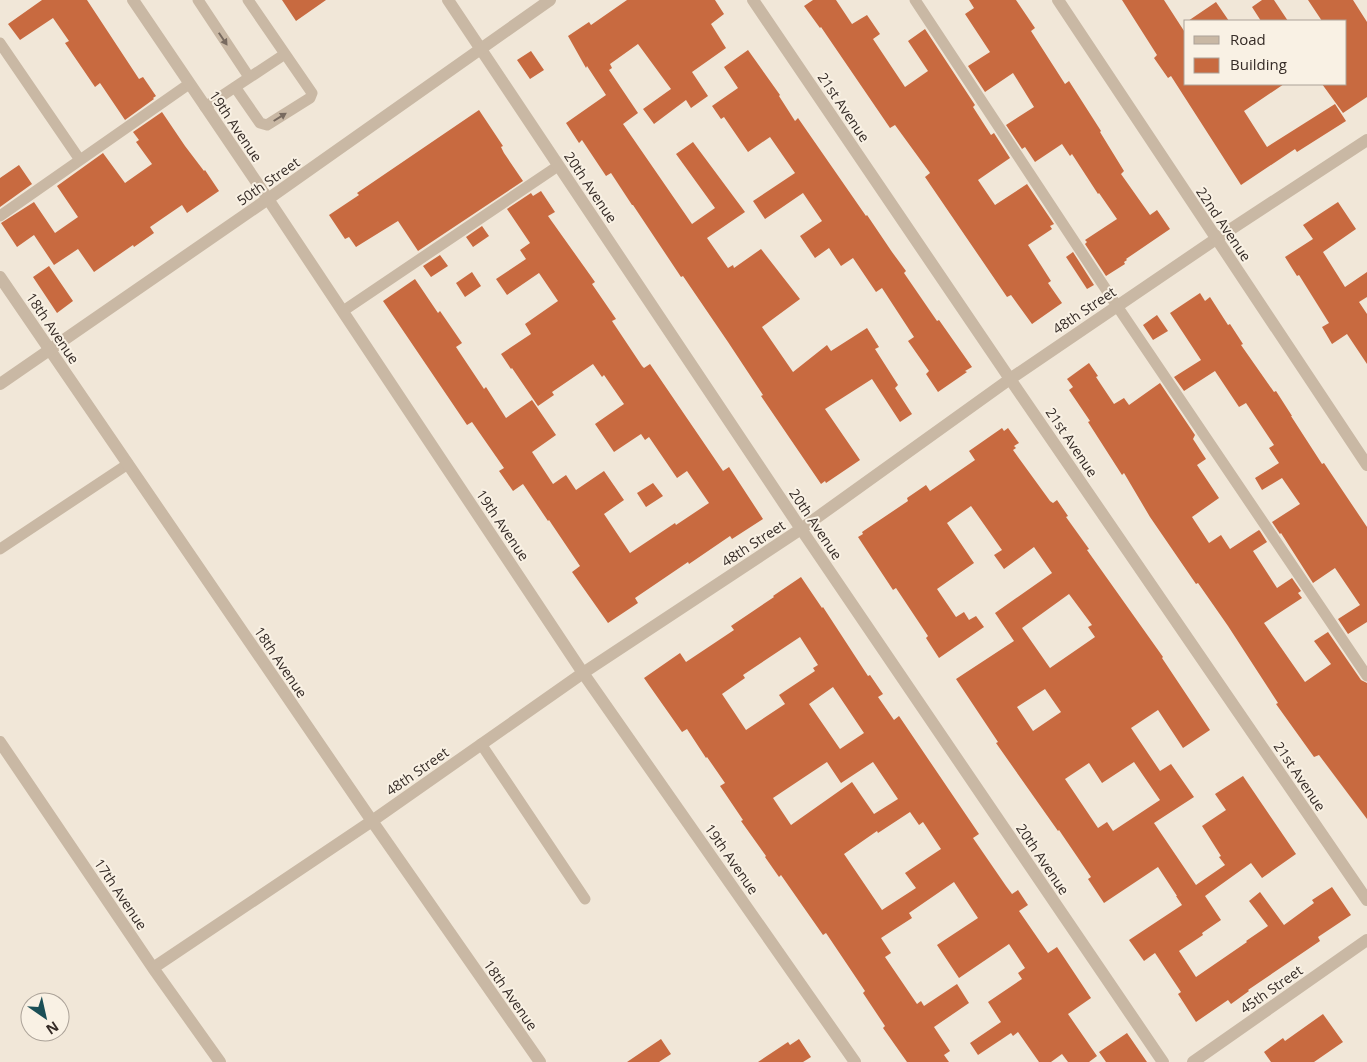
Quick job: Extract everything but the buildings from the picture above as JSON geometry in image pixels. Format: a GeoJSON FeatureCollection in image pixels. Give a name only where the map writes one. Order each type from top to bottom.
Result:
{"type":"FeatureCollection","features":[{"type":"Feature","properties":{"kind":"street","name":"19th Avenue"},"geometry":{"type":"LineString","coordinates":[[133,0],[583,672],[855,1062]]}},
{"type":"Feature","properties":{"kind":"street","name":"20th Avenue"},"geometry":{"type":"LineString","coordinates":[[448,0],[801,529],[1163,1062]]}},
{"type":"Feature","properties":{"kind":"street","name":"50th Street"},"geometry":{"type":"LineString","coordinates":[[0,384],[268,199],[550,0]]}},
{"type":"Feature","properties":{"kind":"street","name":"21st Avenue"},"geometry":{"type":"LineString","coordinates":[[753,0],[1367,900]]}},
{"type":"Feature","properties":{"kind":"street","name":"22nd Avenue"},"geometry":{"type":"LineString","coordinates":[[1058,0],[1367,465]]}},
{"type":"Feature","properties":{"kind":"street","name":"48th Street"},"geometry":{"type":"LineString","coordinates":[[153,968],[372,821],[583,672],[801,529],[1010,379],[1117,306],[1367,140]]}},
{"type":"Feature","properties":{"kind":"street","name":"18th Avenue"},"geometry":{"type":"LineString","coordinates":[[0,277],[372,821],[540,1062]]}},
{"type":"Feature","properties":{"kind":"street","name":"17th Avenue"},"geometry":{"type":"LineString","coordinates":[[0,742],[153,968],[220,1062]]}},
{"type":"Feature","properties":{"kind":"street","name":"45th Street"},"geometry":{"type":"LineString","coordinates":[[1193,1062],[1367,940]]}},
{"type":"Feature","properties":{"kind":"lane"},"geometry":{"type":"LineString","coordinates":[[198,0],[249,78]]}},
{"type":"Feature","properties":{"kind":"lane"},"geometry":{"type":"LineString","coordinates":[[235,87],[260,123],[267,125],[310,98],[312,93],[248,0]]}},
{"type":"Feature","properties":{"kind":"lane"},"geometry":{"type":"LineString","coordinates":[[915,0],[1117,306],[1367,676]]}},
{"type":"Feature","properties":{"kind":"lane"},"geometry":{"type":"LineString","coordinates":[[0,43],[80,160]]}},
{"type":"Feature","properties":{"kind":"lane"},"geometry":{"type":"LineString","coordinates":[[205,107],[285,54]]}},
{"type":"Feature","properties":{"kind":"lane"},"geometry":{"type":"LineString","coordinates":[[0,216],[189,84]]}},
{"type":"Feature","properties":{"kind":"lane"},"geometry":{"type":"LineString","coordinates":[[343,311],[558,166]]}},
{"type":"Feature","properties":{"kind":"lane"},"geometry":{"type":"LineString","coordinates":[[0,549],[128,464]]}},
{"type":"Feature","properties":{"kind":"lane"},"geometry":{"type":"LineString","coordinates":[[481,744],[585,899]]}}]}
